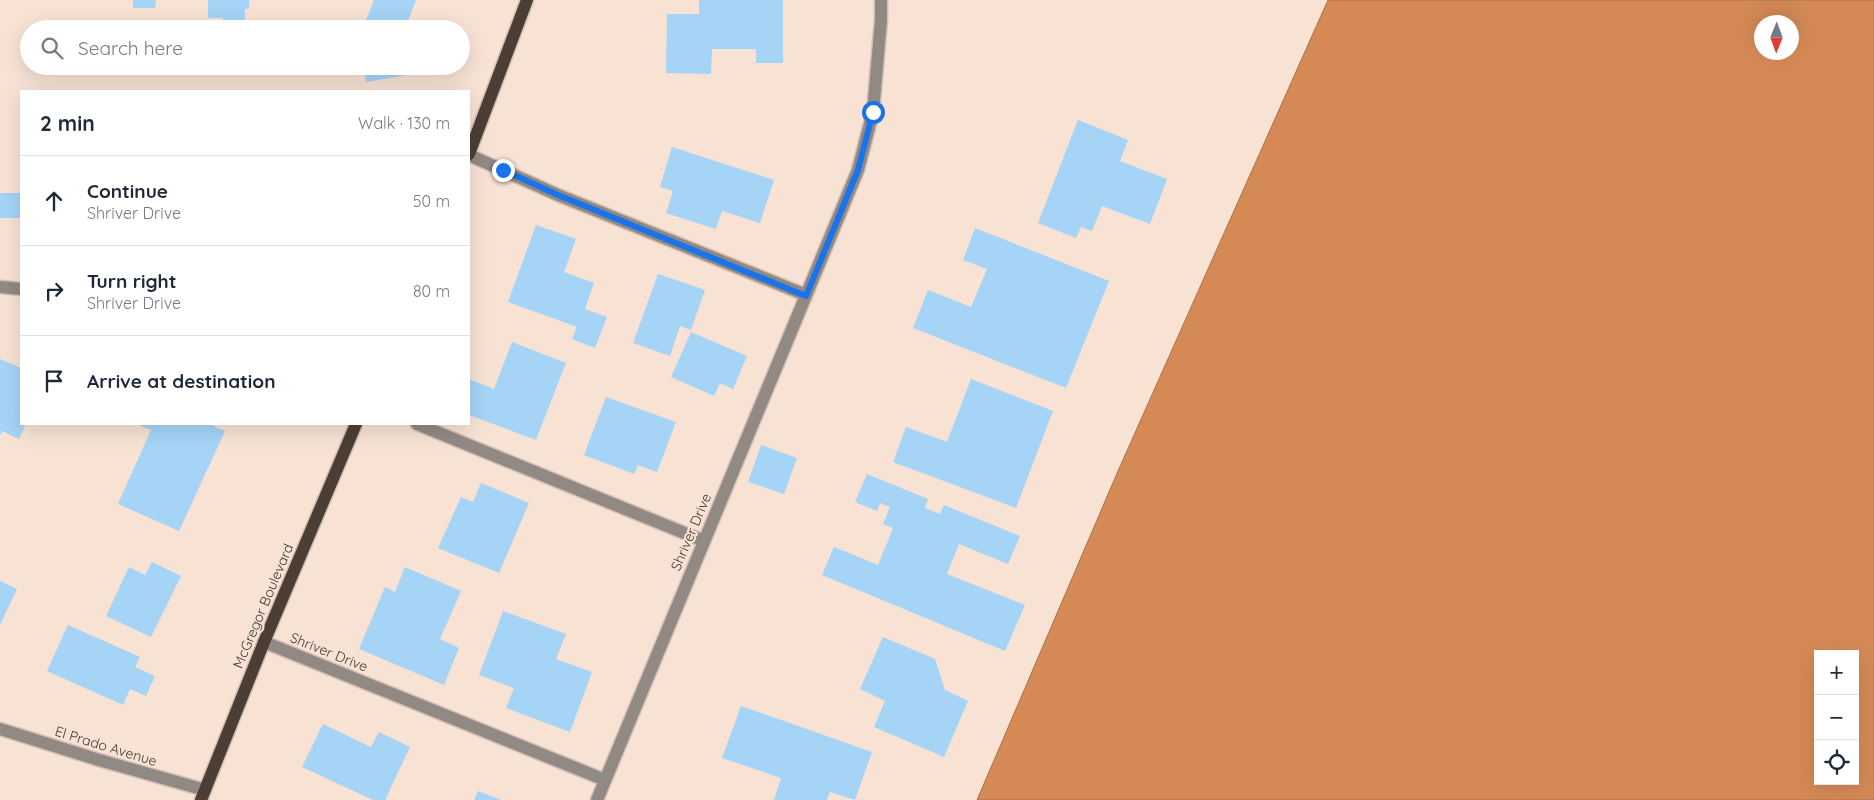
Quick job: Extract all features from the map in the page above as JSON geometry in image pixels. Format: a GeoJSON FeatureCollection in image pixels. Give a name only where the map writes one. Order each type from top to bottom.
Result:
{"type":"FeatureCollection","features":[{"type":"Feature","properties":{"kind":"main road"},"geometry":{"type":"LineString","coordinates":[[470,151],[527,0]]}},
{"type":"Feature","properties":{"kind":"main road","name":"McGregor Boulevard"},"geometry":{"type":"LineString","coordinates":[[203,795],[264,642],[355,425]]}},
{"type":"Feature","properties":{"kind":"street","name":"Shriver Drive"},"geometry":{"type":"LineString","coordinates":[[597,800],[858,170],[873,112],[881,0]]}},
{"type":"Feature","properties":{"kind":"street"},"geometry":{"type":"LineString","coordinates":[[470,154],[558,195],[806,296]]}},
{"type":"Feature","properties":{"kind":"street"},"geometry":{"type":"LineString","coordinates":[[0,287],[20,289]]}},
{"type":"Feature","properties":{"kind":"street"},"geometry":{"type":"LineString","coordinates":[[419,425],[704,541]]}},
{"type":"Feature","properties":{"kind":"street","name":"Shriver Drive"},"geometry":{"type":"LineString","coordinates":[[264,642],[605,780]]}},
{"type":"Feature","properties":{"kind":"street","name":"El Prado Avenue"},"geometry":{"type":"LineString","coordinates":[[0,728],[203,795]]}},
{"type":"Feature","properties":{"kind":"shaded area"},"geometry":{"type":"Polygon","coordinates":[[[1328,0],[1874,0],[1874,800],[977,800],[1118,471],[1328,0]]]}},
{"type":"Feature","properties":{"kind":"building"},"geometry":{"type":"Polygon","coordinates":[[[133,0],[156,0],[155,8],[133,8],[133,0]]]}},
{"type":"Feature","properties":{"kind":"building"},"geometry":{"type":"Polygon","coordinates":[[[208,0],[249,0],[249,9],[245,9],[245,20],[208,18],[208,0]]]}},
{"type":"Feature","properties":{"kind":"building"},"geometry":{"type":"Polygon","coordinates":[[[374,0],[416,0],[408,20],[366,20],[374,0]]]}},
{"type":"Feature","properties":{"kind":"building"},"geometry":{"type":"Polygon","coordinates":[[[699,0],[783,0],[783,63],[756,63],[756,49],[712,49],[711,74],[666,73],[667,14],[699,14],[699,0]]]}},
{"type":"Feature","properties":{"kind":"building"},"geometry":{"type":"Polygon","coordinates":[[[365,75],[407,75],[366,82],[365,75]]]}},
{"type":"Feature","properties":{"kind":"building"},"geometry":{"type":"Polygon","coordinates":[[[1078,120],[1128,140],[1120,161],[1167,179],[1150,224],[1102,206],[1092,231],[1081,227],[1076,238],[1038,223],[1078,120]]]}},
{"type":"Feature","properties":{"kind":"building"},"geometry":{"type":"Polygon","coordinates":[[[672,147],[774,180],[760,223],[722,211],[716,229],[666,213],[673,191],[660,187],[672,147]]]}},
{"type":"Feature","properties":{"kind":"building"},"geometry":{"type":"Polygon","coordinates":[[[0,193],[20,193],[20,218],[0,218],[0,193]]]}},
{"type":"Feature","properties":{"kind":"building"},"geometry":{"type":"Polygon","coordinates":[[[536,225],[576,239],[564,272],[594,283],[585,309],[607,317],[595,348],[572,339],[577,327],[508,302],[536,225]]]}},
{"type":"Feature","properties":{"kind":"building"},"geometry":{"type":"Polygon","coordinates":[[[975,228],[1109,281],[1066,388],[913,328],[928,290],[971,307],[987,269],[963,260],[975,228]]]}},
{"type":"Feature","properties":{"kind":"building"},"geometry":{"type":"Polygon","coordinates":[[[658,274],[705,290],[691,330],[680,326],[670,356],[633,343],[658,274]]]}},
{"type":"Feature","properties":{"kind":"building"},"geometry":{"type":"Polygon","coordinates":[[[691,332],[747,356],[733,389],[720,383],[714,396],[671,377],[691,332]]]}},
{"type":"Feature","properties":{"kind":"building"},"geometry":{"type":"Polygon","coordinates":[[[512,342],[566,363],[536,440],[470,415],[470,379],[494,389],[512,342]]]}},
{"type":"Feature","properties":{"kind":"building"},"geometry":{"type":"Polygon","coordinates":[[[0,359],[20,368],[20,425],[26,425],[19,439],[2,431],[0,436],[0,359]]]}},
{"type":"Feature","properties":{"kind":"building"},"geometry":{"type":"Polygon","coordinates":[[[971,379],[1053,411],[1016,508],[893,462],[906,427],[947,442],[971,379]]]}},
{"type":"Feature","properties":{"kind":"building"},"geometry":{"type":"Polygon","coordinates":[[[606,397],[676,422],[657,472],[638,465],[634,474],[584,455],[606,397]]]}},
{"type":"Feature","properties":{"kind":"building"},"geometry":{"type":"Polygon","coordinates":[[[138,425],[211,425],[225,431],[179,531],[118,504],[151,430],[138,425]]]}},
{"type":"Feature","properties":{"kind":"building"},"geometry":{"type":"Polygon","coordinates":[[[761,445],[797,458],[784,494],[748,482],[761,445]]]}},
{"type":"Feature","properties":{"kind":"building"},"geometry":{"type":"Polygon","coordinates":[[[867,474],[928,499],[925,508],[940,514],[944,505],[1020,536],[1008,564],[959,544],[947,574],[1025,605],[1005,651],[822,575],[834,547],[878,565],[893,528],[883,524],[890,507],[880,503],[877,511],[855,502],[867,474]]]}},
{"type":"Feature","properties":{"kind":"building"},"geometry":{"type":"Polygon","coordinates":[[[481,483],[529,503],[499,573],[438,548],[461,497],[473,502],[481,483]]]}},
{"type":"Feature","properties":{"kind":"building"},"geometry":{"type":"Polygon","coordinates":[[[152,562],[181,576],[151,637],[106,616],[129,567],[145,575],[152,562]]]}},
{"type":"Feature","properties":{"kind":"building"},"geometry":{"type":"Polygon","coordinates":[[[405,567],[461,591],[440,639],[459,648],[444,685],[359,649],[385,587],[395,592],[405,567]]]}},
{"type":"Feature","properties":{"kind":"building"},"geometry":{"type":"Polygon","coordinates":[[[0,581],[17,589],[0,625],[0,581]]]}},
{"type":"Feature","properties":{"kind":"building"},"geometry":{"type":"Polygon","coordinates":[[[503,611],[566,634],[556,659],[592,672],[570,732],[506,708],[514,688],[479,675],[503,611]]]}},
{"type":"Feature","properties":{"kind":"building"},"geometry":{"type":"Polygon","coordinates":[[[68,625],[140,657],[135,667],[155,676],[146,696],[130,689],[123,705],[47,671],[68,625]]]}},
{"type":"Feature","properties":{"kind":"building"},"geometry":{"type":"Polygon","coordinates":[[[883,637],[935,659],[945,690],[968,701],[944,757],[874,727],[885,701],[860,689],[883,637]]]}},
{"type":"Feature","properties":{"kind":"building"},"geometry":{"type":"Polygon","coordinates":[[[741,706],[872,752],[855,800],[830,792],[827,800],[774,800],[781,778],[722,758],[741,706]]]}},
{"type":"Feature","properties":{"kind":"building"},"geometry":{"type":"Polygon","coordinates":[[[323,724],[371,747],[379,732],[410,747],[385,800],[373,800],[302,767],[323,724]]]}},
{"type":"Feature","properties":{"kind":"building"},"geometry":{"type":"Polygon","coordinates":[[[478,791],[501,800],[474,800],[478,791]]]}},
{"type":"Feature","properties":{"kind":"route"},"geometry":{"type":"LineString","coordinates":[[503,170],[558,195],[806,296],[858,170],[873,112]]}}]}
